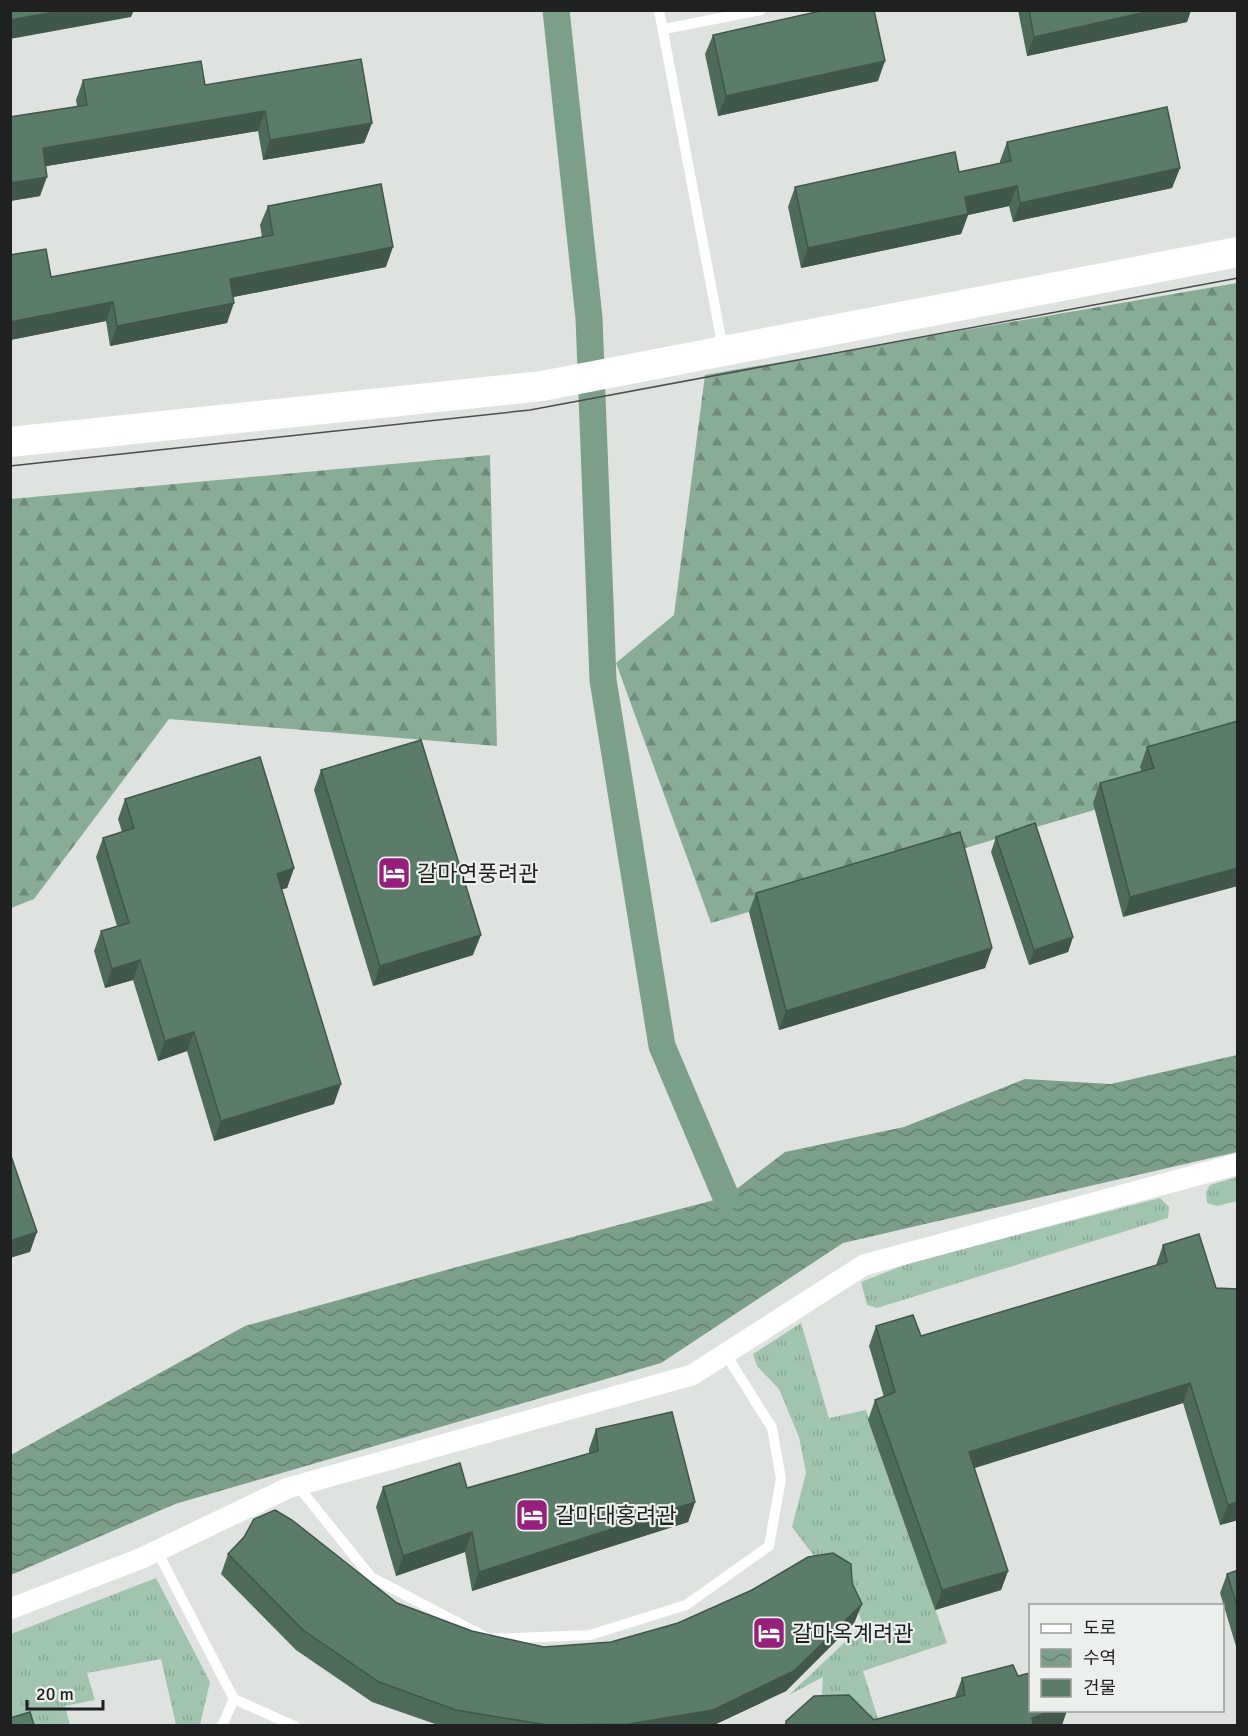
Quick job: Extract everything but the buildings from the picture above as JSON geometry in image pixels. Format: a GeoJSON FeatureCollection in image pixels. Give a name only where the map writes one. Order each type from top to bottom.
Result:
{"type":"FeatureCollection","features":[{"type":"Feature","properties":{"kind":"street"},"geometry":{"type":"LineString","coordinates":[[10,442],[542,386],[1238,252]]}},
{"type":"Feature","properties":{"kind":"street"},"geometry":{"type":"LineString","coordinates":[[10,1609],[157,1551],[288,1488],[692,1375],[864,1265],[1238,1164]]}},
{"type":"Feature","properties":{"kind":"lane"},"geometry":{"type":"LineString","coordinates":[[660,10],[723,350]]}},
{"type":"Feature","properties":{"kind":"lane"},"geometry":{"type":"LineString","coordinates":[[664,29],[761,10]]}},
{"type":"Feature","properties":{"kind":"lane"},"geometry":{"type":"LineString","coordinates":[[297,1485],[371,1577],[489,1639],[590,1635],[676,1609],[686,1605],[769,1546],[782,1479],[772,1428],[725,1353]]}},
{"type":"Feature","properties":{"kind":"lane"},"geometry":{"type":"LineString","coordinates":[[157,1551],[234,1699],[294,1725]]}},
{"type":"Feature","properties":{"kind":"lane"},"geometry":{"type":"LineString","coordinates":[[222,1725],[234,1699]]}},
{"type":"Feature","properties":{"kind":"green space"},"geometry":{"type":"Polygon","coordinates":[[[1237,283],[1237,768],[711,923],[616,663],[674,615],[705,375],[1237,283]]]}},
{"type":"Feature","properties":{"kind":"green space"},"geometry":{"type":"Polygon","coordinates":[[[490,455],[497,746],[169,719],[34,899],[11,908],[11,499],[490,455]]]}},
{"type":"Feature","properties":{"kind":"green space"},"geometry":{"type":"Polygon","coordinates":[[[1237,1177],[1237,1201],[1217,1206],[1207,1203],[1206,1192],[1210,1185],[1237,1177]]]}},
{"type":"Feature","properties":{"kind":"green space"},"geometry":{"type":"Polygon","coordinates":[[[1160,1198],[1169,1207],[1168,1218],[877,1308],[867,1305],[861,1282],[912,1262],[1160,1198]]]}},
{"type":"Feature","properties":{"kind":"green space"},"geometry":{"type":"Polygon","coordinates":[[[801,1323],[829,1418],[866,1410],[947,1643],[863,1671],[880,1725],[821,1708],[823,1677],[789,1695],[863,1625],[851,1593],[820,1564],[792,1527],[806,1473],[799,1437],[779,1389],[757,1366],[753,1354],[801,1323]]]}},
{"type":"Feature","properties":{"kind":"green space"},"geometry":{"type":"Polygon","coordinates":[[[156,1578],[210,1682],[200,1725],[176,1725],[161,1659],[87,1673],[95,1700],[65,1706],[70,1725],[27,1725],[11,1721],[11,1634],[156,1578]]]}},
{"type":"Feature","properties":{"kind":"water"},"geometry":{"type":"Polygon","coordinates":[[[1237,1055],[1237,1152],[843,1243],[661,1363],[175,1504],[11,1575],[11,1455],[245,1326],[457,1267],[726,1197],[785,1152],[904,1127],[1025,1079],[1111,1084],[1237,1055]]]}},
{"type":"Feature","properties":{"kind":"waterway"},"geometry":{"type":"LineString","coordinates":[[556,10],[589,318],[603,680],[662,1046],[726,1197]]}},
{"type":"Feature","properties":{"kind":"tram line"},"geometry":{"type":"LineString","coordinates":[[10,466],[530,410],[1238,278]]}},
{"type":"Feature","properties":{"kind":"place","name":"갈마연풍려관"},"geometry":{"type":"Point","coordinates":[394,873]}},
{"type":"Feature","properties":{"kind":"place","name":"갈마대홍려관"},"geometry":{"type":"Point","coordinates":[532,1515]}},
{"type":"Feature","properties":{"kind":"place","name":"갈마옥계려관"},"geometry":{"type":"Point","coordinates":[769,1633]}}]}
